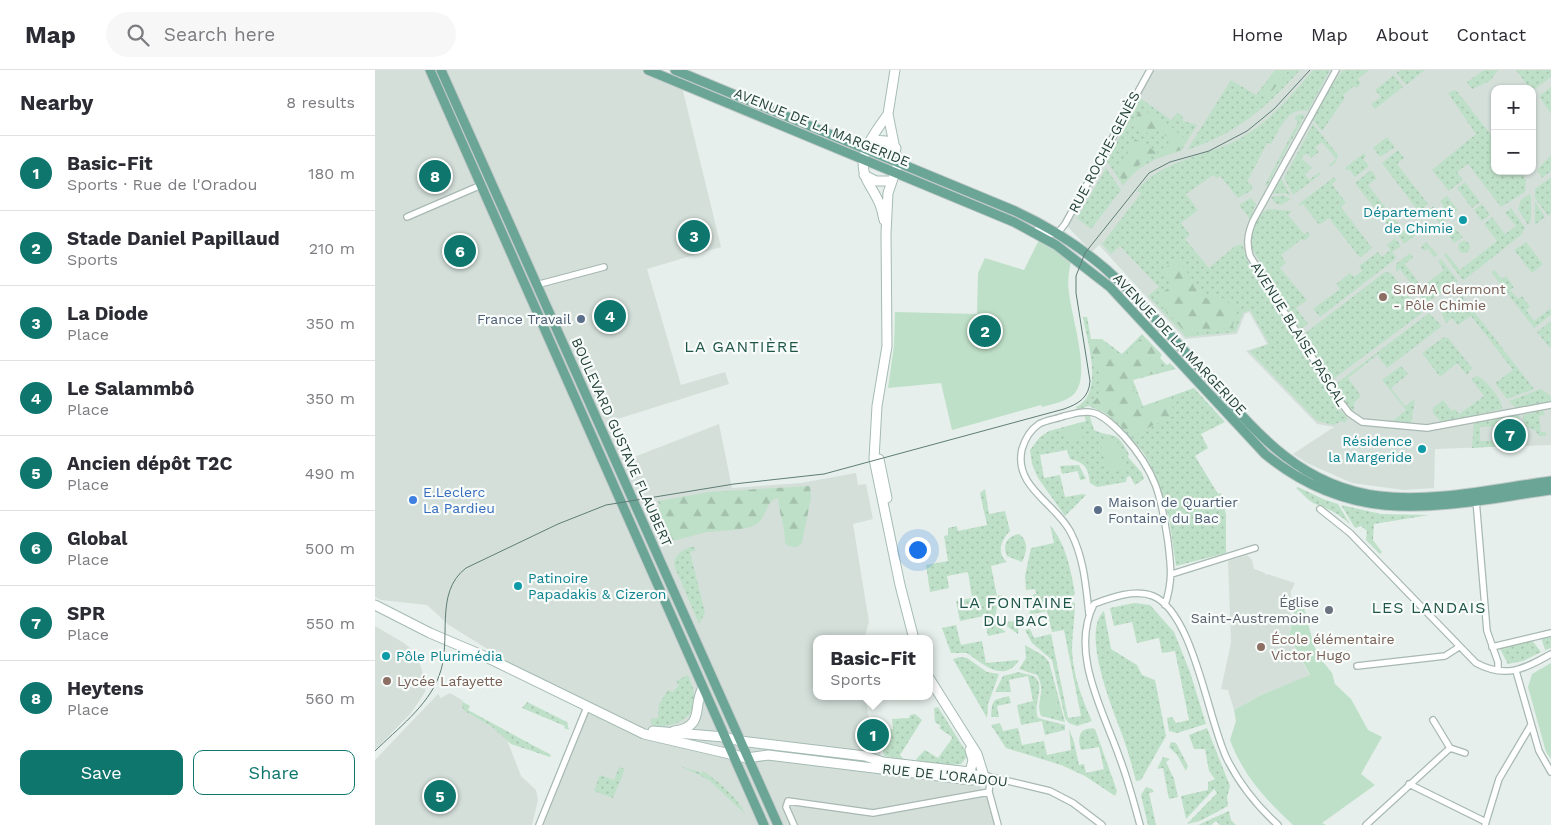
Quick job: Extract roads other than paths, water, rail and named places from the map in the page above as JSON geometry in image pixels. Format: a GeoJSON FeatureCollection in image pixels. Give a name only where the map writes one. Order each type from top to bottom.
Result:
{"type":"FeatureCollection","features":[{"type":"Feature","properties":{"kind":"main road","name":"BOULEVARD GUSTAVE FLAUBERT"},"geometry":{"type":"LineString","coordinates":[[430,70],[479,186],[764,825]]}},
{"type":"Feature","properties":{"kind":"main road","name":"BOULEVARD GUSTAVE FLAUBERT"},"geometry":{"type":"LineString","coordinates":[[441,70],[778,825]]}},
{"type":"Feature","properties":{"kind":"main road","name":"AVENUE DE LA MARGERIDE"},"geometry":{"type":"LineString","coordinates":[[648,70],[862,159],[897,168],[1015,211],[1059,233],[1093,258],[1121,284],[1259,435],[1298,466],[1336,486],[1377,496],[1420,498],[1475,496]]}},
{"type":"Feature","properties":{"kind":"main road","name":"AVENUE DE LA MARGERIDE"},"geometry":{"type":"LineString","coordinates":[[675,70],[865,149],[897,168],[1014,222],[1056,245],[1110,286],[1255,444],[1299,478],[1338,496],[1379,506],[1421,507],[1475,496]]}},
{"type":"Feature","properties":{"kind":"main road"},"geometry":{"type":"LineString","coordinates":[[895,70],[889,114],[896,148],[897,168],[891,181],[886,225],[887,346],[877,406],[875,468],[900,585],[913,635]]}},
{"type":"Feature","properties":{"kind":"main road"},"geometry":{"type":"LineString","coordinates":[[886,225],[880,202],[864,175],[862,159],[865,149],[889,114]]}},
{"type":"Feature","properties":{"kind":"main road"},"geometry":{"type":"LineString","coordinates":[[872,140],[886,141],[896,148]]}},
{"type":"Feature","properties":{"kind":"main road"},"geometry":{"type":"LineString","coordinates":[[864,175],[876,181],[891,181]]}},
{"type":"Feature","properties":{"kind":"main road"},"geometry":{"type":"LineString","coordinates":[[1475,496],[1551,481]]}},
{"type":"Feature","properties":{"kind":"main road"},"geometry":{"type":"LineString","coordinates":[[1475,496],[1551,490]]}},
{"type":"Feature","properties":{"kind":"main road"},"geometry":{"type":"LineString","coordinates":[[375,605],[430,633],[650,736],[732,753],[747,758]]}},
{"type":"Feature","properties":{"kind":"main road"},"geometry":{"type":"LineString","coordinates":[[933,685],[977,754],[983,769],[981,776]]}},
{"type":"Feature","properties":{"kind":"main road"},"geometry":{"type":"LineString","coordinates":[[669,732],[684,728],[695,719],[699,712],[699,695],[703,688]]}},
{"type":"Feature","properties":{"kind":"main road","name":"RUE DE L'ORADOU"},"geometry":{"type":"LineString","coordinates":[[634,729],[725,737],[740,741],[865,756],[883,762],[970,772]]}},
{"type":"Feature","properties":{"kind":"main road"},"geometry":{"type":"LineString","coordinates":[[968,742],[973,760],[970,772]]}},
{"type":"Feature","properties":{"kind":"main road","name":"RUE DE L'ORADOU"},"geometry":{"type":"LineString","coordinates":[[747,758],[768,755],[971,780],[981,776]]}},
{"type":"Feature","properties":{"kind":"street","name":"RUE ROCHE-GENÈS"},"geometry":{"type":"LineString","coordinates":[[1059,233],[1150,70]]}},
{"type":"Feature","properties":{"kind":"street","name":"AVENUE BLAISE PASCAL"},"geometry":{"type":"LineString","coordinates":[[1336,70],[1253,222],[1248,232],[1247,244],[1249,256],[1336,396],[1349,413],[1361,422],[1427,428],[1551,405]]}},
{"type":"Feature","properties":{"kind":"street"},"geometry":{"type":"LineString","coordinates":[[407,218],[479,186]]}},
{"type":"Feature","properties":{"kind":"street"},"geometry":{"type":"LineString","coordinates":[[1014,222],[1053,235],[1059,233]]}},
{"type":"Feature","properties":{"kind":"street"},"geometry":{"type":"LineString","coordinates":[[536,285],[604,267]]}},
{"type":"Feature","properties":{"kind":"street"},"geometry":{"type":"LineString","coordinates":[[1140,825],[1125,773],[1093,686],[1086,658],[1089,614],[1083,568],[1071,532],[1060,515],[1040,498],[1028,482],[1020,458],[1027,436],[1039,424],[1082,412],[1093,413],[1103,417],[1140,453],[1156,484],[1164,507],[1172,574],[1165,605]]}},
{"type":"Feature","properties":{"kind":"street"},"geometry":{"type":"LineString","coordinates":[[1475,496],[1487,627],[1498,670]]}},
{"type":"Feature","properties":{"kind":"street"},"geometry":{"type":"LineString","coordinates":[[1319,509],[1350,533],[1476,663],[1498,670],[1516,671],[1551,654]]}},
{"type":"Feature","properties":{"kind":"street"},"geometry":{"type":"LineString","coordinates":[[1172,574],[1255,548]]}},
{"type":"Feature","properties":{"kind":"street"},"geometry":{"type":"LineString","coordinates":[[1089,614],[1094,604],[1137,593],[1152,596],[1165,605],[1181,625],[1189,644],[1227,758],[1247,792],[1278,825]]}},
{"type":"Feature","properties":{"kind":"street"},"geometry":{"type":"LineString","coordinates":[[1492,647],[1551,633]]}},
{"type":"Feature","properties":{"kind":"street"},"geometry":{"type":"LineString","coordinates":[[1357,666],[1445,656],[1459,647]]}},
{"type":"Feature","properties":{"kind":"street"},"geometry":{"type":"LineString","coordinates":[[1516,671],[1539,750],[1551,772]]}},
{"type":"Feature","properties":{"kind":"street"},"geometry":{"type":"LineString","coordinates":[[539,825],[587,707]]}},
{"type":"Feature","properties":{"kind":"street"},"geometry":{"type":"LineString","coordinates":[[1433,720],[1450,748],[1465,753]]}},
{"type":"Feature","properties":{"kind":"street"},"geometry":{"type":"LineString","coordinates":[[1409,784],[1486,823],[1499,779],[1531,725]]}},
{"type":"Feature","properties":{"kind":"street"},"geometry":{"type":"LineString","coordinates":[[1366,825],[1450,748]]}},
{"type":"Feature","properties":{"kind":"street"},"geometry":{"type":"LineString","coordinates":[[970,772],[981,776]]}},
{"type":"Feature","properties":{"kind":"street","name":"RUE DE L'ORADOU"},"geometry":{"type":"LineString","coordinates":[[981,776],[1050,791],[1073,802],[1102,825]]}},
{"type":"Feature","properties":{"kind":"street"},"geometry":{"type":"LineString","coordinates":[[990,778],[989,792],[998,825]]}},
{"type":"Feature","properties":{"kind":"street"},"geometry":{"type":"LineString","coordinates":[[794,825],[786,807],[788,801],[873,813],[989,792]]}},
{"type":"Feature","properties":{"kind":"tram line"},"geometry":{"type":"LineString","coordinates":[[375,751],[420,707],[434,687],[443,662],[445,618],[450,590],[456,578],[466,568],[558,524],[606,505],[734,484],[824,474],[1064,409],[1082,400],[1087,392],[1090,381],[1076,293],[1076,276],[1085,253],[1149,173],[1170,162],[1209,151],[1247,131],[1274,109],[1310,70]]}},
{"type":"Feature","properties":{"kind":"place","name":"Heytens"},"geometry":{"type":"Point","coordinates":[435,176]}},
{"type":"Feature","properties":{"kind":"place","name":"Département de Chimie"},"geometry":{"type":"Point","coordinates":[1463,220]}},
{"type":"Feature","properties":{"kind":"place","name":"La Diode"},"geometry":{"type":"Point","coordinates":[694,236]}},
{"type":"Feature","properties":{"kind":"place","name":"Global"},"geometry":{"type":"Point","coordinates":[460,251]}},
{"type":"Feature","properties":{"kind":"place","name":"SIGMA Clermont - Pôle Chimie"},"geometry":{"type":"Point","coordinates":[1383,297]}},
{"type":"Feature","properties":{"kind":"place","name":"Le Salammbô"},"geometry":{"type":"Point","coordinates":[610,316]}},
{"type":"Feature","properties":{"kind":"place","name":"France Travail"},"geometry":{"type":"Point","coordinates":[581,319]}},
{"type":"Feature","properties":{"kind":"place","name":"Stade Daniel Papillaud"},"geometry":{"type":"Point","coordinates":[985,331]}},
{"type":"Feature","properties":{"kind":"place","name":"SPR"},"geometry":{"type":"Point","coordinates":[1510,435]}},
{"type":"Feature","properties":{"kind":"place","name":"Résidence la Margeride"},"geometry":{"type":"Point","coordinates":[1422,449]}},
{"type":"Feature","properties":{"kind":"place","name":"E.Leclerc La Pardieu"},"geometry":{"type":"Point","coordinates":[413,500]}},
{"type":"Feature","properties":{"kind":"place","name":"Maison de Quartier Fontaine du Bac"},"geometry":{"type":"Point","coordinates":[1098,510]}},
{"type":"Feature","properties":{"kind":"place","name":"Patinoire Papadakis & Cizeron"},"geometry":{"type":"Point","coordinates":[518,586]}},
{"type":"Feature","properties":{"kind":"place","name":"Église Saint-Austremoine"},"geometry":{"type":"Point","coordinates":[1329,610]}},
{"type":"Feature","properties":{"kind":"place","name":"École élémentaire Victor Hugo"},"geometry":{"type":"Point","coordinates":[1261,647]}},
{"type":"Feature","properties":{"kind":"place","name":"Pôle Plurimédia"},"geometry":{"type":"Point","coordinates":[386,656]}},
{"type":"Feature","properties":{"kind":"place","name":"Lycée Lafayette"},"geometry":{"type":"Point","coordinates":[387,681]}},
{"type":"Feature","properties":{"kind":"place","name":"Basic-Fit"},"geometry":{"type":"Point","coordinates":[873,735]}},
{"type":"Feature","properties":{"kind":"place","name":"Ancien dépôt T2C"},"geometry":{"type":"Point","coordinates":[440,796]}},
{"type":"Feature","properties":{"kind":"district","name":"LA GANTIÈRE"},"geometry":{"type":"Point","coordinates":[742,346]}},
{"type":"Feature","properties":{"kind":"district","name":"LES LANDAIS"},"geometry":{"type":"Point","coordinates":[1429,607]}},
{"type":"Feature","properties":{"kind":"district","name":"LA FONTAINE DU BAC"},"geometry":{"type":"Point","coordinates":[1016,611]}}]}
